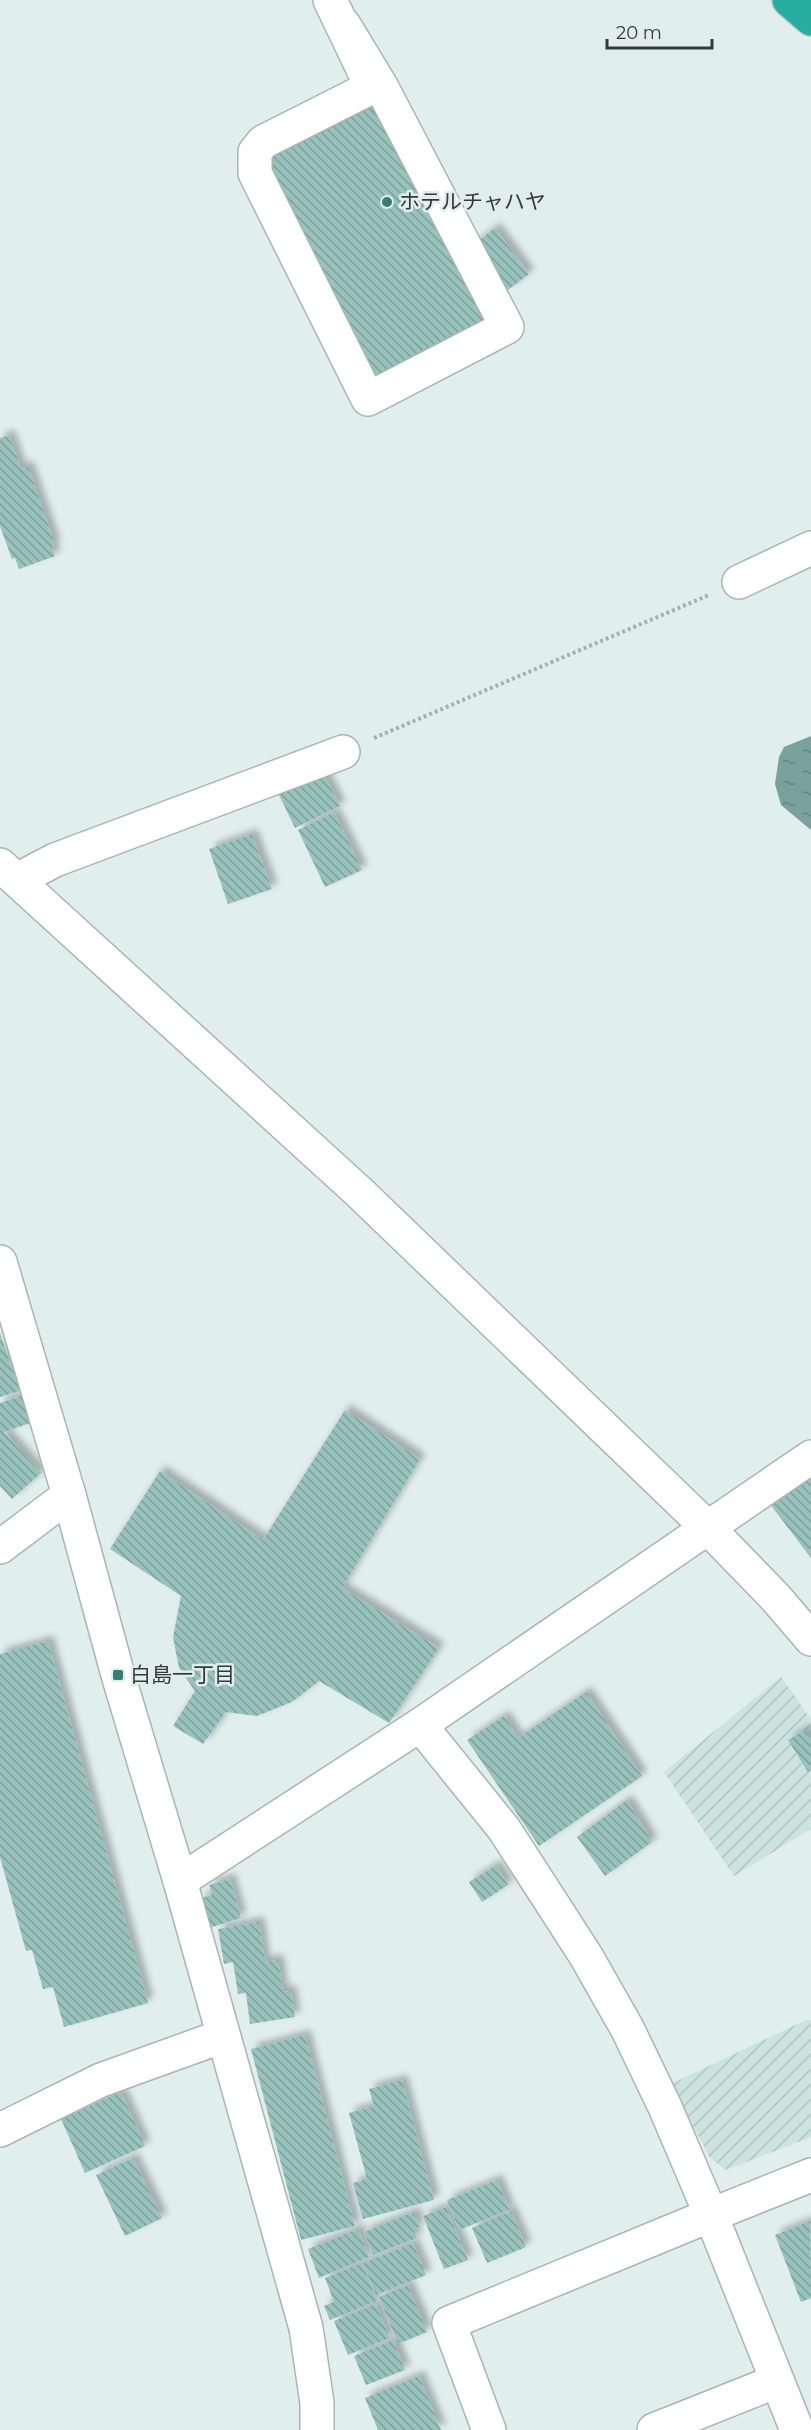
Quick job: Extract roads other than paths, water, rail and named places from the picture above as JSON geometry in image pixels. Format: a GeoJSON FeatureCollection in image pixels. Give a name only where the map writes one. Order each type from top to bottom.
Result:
{"type":"FeatureCollection","features":[{"type":"Feature","properties":{"kind":"highway"},"geometry":{"type":"LineString","coordinates":[[789,0],[811,20]]}},
{"type":"Feature","properties":{"kind":"street"},"geometry":{"type":"LineString","coordinates":[[337,13],[381,86],[507,327],[368,399],[255,173],[253,160],[255,152],[263,142],[366,90],[368,84],[365,73],[337,13]]}},
{"type":"Feature","properties":{"kind":"street"},"geometry":{"type":"LineString","coordinates":[[739,582],[811,549]]}},
{"type":"Feature","properties":{"kind":"street"},"geometry":{"type":"LineString","coordinates":[[9,872],[55,860],[343,752]]}},
{"type":"Feature","properties":{"kind":"street"},"geometry":{"type":"LineString","coordinates":[[9,872],[359,1192],[708,1527],[775,1597],[811,1639]]}},
{"type":"Feature","properties":{"kind":"street"},"geometry":{"type":"LineString","coordinates":[[0,1262],[69,1495],[118,1675],[180,1881],[306,2328],[318,2403],[317,2430]]}},
{"type":"Feature","properties":{"kind":"street"},"geometry":{"type":"LineString","coordinates":[[180,1881],[420,1725],[811,1457]]}},
{"type":"Feature","properties":{"kind":"street"},"geometry":{"type":"LineString","coordinates":[[0,1547],[69,1495]]}},
{"type":"Feature","properties":{"kind":"street"},"geometry":{"type":"LineString","coordinates":[[420,1725],[504,1829],[586,1956],[628,2030],[665,2107],[711,2215],[797,2430]]}},
{"type":"Feature","properties":{"kind":"street"},"geometry":{"type":"LineString","coordinates":[[0,2130],[101,2080],[223,2036]]}},
{"type":"Feature","properties":{"kind":"street"},"geometry":{"type":"LineString","coordinates":[[489,2430],[449,2323],[811,2175]]}},
{"type":"Feature","properties":{"kind":"street"},"geometry":{"type":"LineString","coordinates":[[654,2430],[777,2381]]}},
{"type":"Feature","properties":{"kind":"water"},"geometry":{"type":"Polygon","coordinates":[[[811,736],[811,830],[781,805],[775,784],[779,757],[784,747],[811,736]]]}},
{"type":"Feature","properties":{"kind":"place","name":"ホテルチャハヤ"},"geometry":{"type":"Point","coordinates":[387,202]}},
{"type":"Feature","properties":{"kind":"place","name":"白島一丁目"},"geometry":{"type":"Point","coordinates":[118,1675]}}]}
